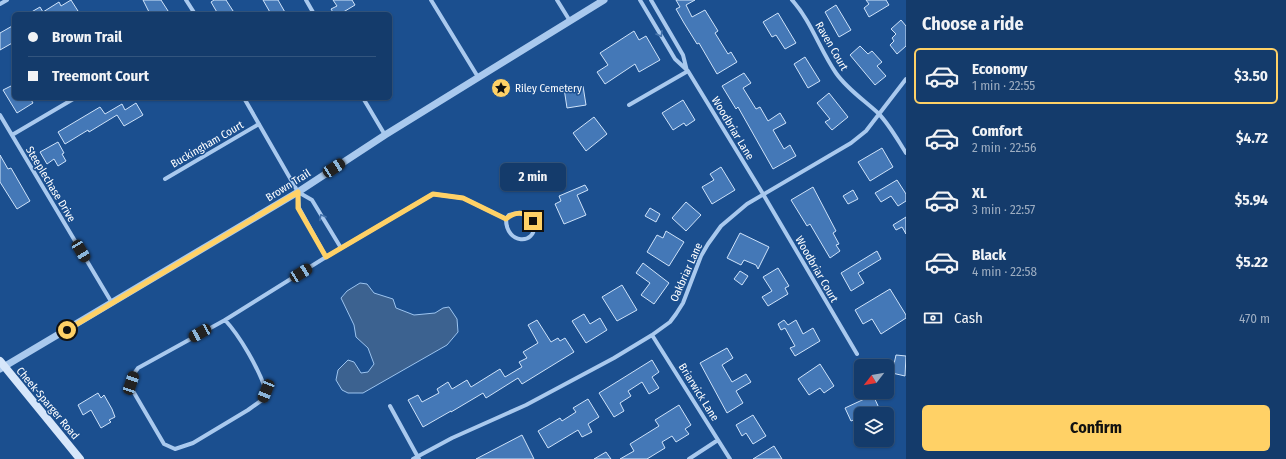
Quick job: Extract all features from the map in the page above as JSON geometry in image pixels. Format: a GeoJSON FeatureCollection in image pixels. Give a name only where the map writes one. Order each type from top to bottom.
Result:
{"type":"FeatureCollection","features":[{"type":"Feature","properties":{"kind":"main road","name":"Cheek-Sparger Road"},"geometry":{"type":"LineString","coordinates":[[1,366],[80,459]]}},
{"type":"Feature","properties":{"kind":"street"},"geometry":{"type":"LineString","coordinates":[[0,4],[7,0]]}},
{"type":"Feature","properties":{"kind":"street"},"geometry":{"type":"LineString","coordinates":[[186,0],[193,12]]}},
{"type":"Feature","properties":{"kind":"street"},"geometry":{"type":"LineString","coordinates":[[306,0],[313,12]]}},
{"type":"Feature","properties":{"kind":"street"},"geometry":{"type":"LineString","coordinates":[[431,0],[478,78]]}},
{"type":"Feature","properties":{"kind":"street"},"geometry":{"type":"LineString","coordinates":[[557,0],[570,21]]}},
{"type":"Feature","properties":{"kind":"street","name":"Brown Trail"},"geometry":{"type":"LineString","coordinates":[[1,366],[112,303],[298,192],[385,135],[604,0]]}},
{"type":"Feature","properties":{"kind":"street","name":"Woodbriar Lane"},"geometry":{"type":"LineString","coordinates":[[640,0],[676,60],[688,71]]}},
{"type":"Feature","properties":{"kind":"street","name":"Woodbriar Lane"},"geometry":{"type":"LineString","coordinates":[[651,0],[683,55],[688,71],[763,194]]}},
{"type":"Feature","properties":{"kind":"street","name":"Raven Court"},"geometry":{"type":"LineString","coordinates":[[792,0],[802,12],[835,71],[843,82],[879,114],[889,126],[906,153]]}},
{"type":"Feature","properties":{"kind":"street"},"geometry":{"type":"LineString","coordinates":[[629,105],[688,71]]}},
{"type":"Feature","properties":{"kind":"street","name":"Oakbriar Lane"},"geometry":{"type":"LineString","coordinates":[[413,459],[418,458],[452,438],[526,405],[614,358],[652,335],[670,322],[683,303],[701,256],[721,226],[747,204],[851,143],[866,131],[906,80]]}},
{"type":"Feature","properties":{"kind":"street"},"geometry":{"type":"LineString","coordinates":[[12,135],[72,100]]}},
{"type":"Feature","properties":{"kind":"street"},"geometry":{"type":"LineString","coordinates":[[245,100],[298,192],[298,208],[326,257]]}},
{"type":"Feature","properties":{"kind":"street"},"geometry":{"type":"LineString","coordinates":[[364,100],[385,135]]}},
{"type":"Feature","properties":{"kind":"street","name":"Steeplechase Drive"},"geometry":{"type":"LineString","coordinates":[[0,115],[112,303]]}},
{"type":"Feature","properties":{"kind":"street","name":"Buckingham Court"},"geometry":{"type":"LineString","coordinates":[[165,179],[259,124]]}},
{"type":"Feature","properties":{"kind":"street"},"geometry":{"type":"LineString","coordinates":[[298,192],[312,200],[341,248]]}},
{"type":"Feature","properties":{"kind":"street"},"geometry":{"type":"LineString","coordinates":[[224,320],[233,328],[262,378],[266,391],[262,400],[248,410],[193,443],[175,450],[164,444],[134,391],[131,383],[138,368],[224,320],[326,257],[433,194],[463,198],[506,219]]}},
{"type":"Feature","properties":{"kind":"street","name":"Woodbriar Court"},"geometry":{"type":"LineString","coordinates":[[763,194],[856,354]]}},
{"type":"Feature","properties":{"kind":"street"},"geometry":{"type":"LineString","coordinates":[[518,213],[527,215],[533,221],[534,231],[532,236],[522,240],[515,238],[508,231],[506,219],[509,216],[518,213]]}},
{"type":"Feature","properties":{"kind":"street","name":"Briarwick Lane"},"geometry":{"type":"LineString","coordinates":[[652,335],[730,459]]}},
{"type":"Feature","properties":{"kind":"street"},"geometry":{"type":"LineString","coordinates":[[390,406],[418,458]]}},
{"type":"Feature","properties":{"kind":"street"},"geometry":{"type":"LineString","coordinates":[[689,459],[718,440]]}},
{"type":"Feature","properties":{"kind":"water"},"geometry":{"type":"Polygon","coordinates":[[[360,283],[367,284],[374,293],[393,299],[396,308],[414,315],[435,313],[443,308],[449,307],[457,319],[458,332],[447,345],[363,393],[348,393],[342,390],[336,380],[338,370],[348,360],[354,362],[361,373],[368,372],[374,364],[368,348],[356,337],[354,325],[341,298],[347,291],[360,283]]]}},
{"type":"Feature","properties":{"kind":"building"},"geometry":{"type":"Polygon","coordinates":[[[71,0],[78,11],[43,12],[59,2],[61,6],[71,0]]]}},
{"type":"Feature","properties":{"kind":"building"},"geometry":{"type":"Polygon","coordinates":[[[143,0],[161,0],[169,12],[149,12],[143,0]]]}},
{"type":"Feature","properties":{"kind":"building"},"geometry":{"type":"Polygon","coordinates":[[[214,0],[226,0],[234,12],[217,12],[211,2],[214,0]]]}},
{"type":"Feature","properties":{"kind":"building"},"geometry":{"type":"Polygon","coordinates":[[[263,0],[278,0],[285,12],[270,12],[263,0]]]}},
{"type":"Feature","properties":{"kind":"building"},"geometry":{"type":"Polygon","coordinates":[[[333,0],[352,0],[355,5],[343,12],[333,12],[331,9],[337,6],[333,0]]]}},
{"type":"Feature","properties":{"kind":"building"},"geometry":{"type":"Polygon","coordinates":[[[676,0],[695,0],[686,5],[692,17],[705,10],[718,31],[715,33],[728,54],[731,52],[737,62],[717,74],[699,43],[697,44],[676,9],[680,7],[676,0]]]}},
{"type":"Feature","properties":{"kind":"building"},"geometry":{"type":"Polygon","coordinates":[[[866,0],[886,0],[889,5],[869,17],[864,8],[869,4],[866,0]]]}},
{"type":"Feature","properties":{"kind":"building"},"geometry":{"type":"Polygon","coordinates":[[[836,5],[851,30],[839,37],[825,12],[836,5]]]}},
{"type":"Feature","properties":{"kind":"building"},"geometry":{"type":"Polygon","coordinates":[[[40,7],[43,12],[31,12],[40,7]]]}},
{"type":"Feature","properties":{"kind":"building"},"geometry":{"type":"Polygon","coordinates":[[[778,13],[796,43],[785,49],[776,35],[772,37],[763,22],[778,13]]]}},
{"type":"Feature","properties":{"kind":"building"},"geometry":{"type":"Polygon","coordinates":[[[901,20],[906,26],[906,46],[897,54],[890,45],[894,41],[892,38],[896,34],[891,29],[901,20]]]}},
{"type":"Feature","properties":{"kind":"building"},"geometry":{"type":"Polygon","coordinates":[[[12,26],[12,43],[0,50],[0,33],[12,26]]]}},
{"type":"Feature","properties":{"kind":"building"},"geometry":{"type":"Polygon","coordinates":[[[634,31],[639,40],[646,36],[660,60],[639,72],[635,64],[605,84],[597,72],[608,65],[600,53],[634,31]]]}},
{"type":"Feature","properties":{"kind":"building"},"geometry":{"type":"Polygon","coordinates":[[[860,46],[868,54],[872,51],[882,62],[877,66],[886,76],[875,85],[850,55],[860,46]]]}},
{"type":"Feature","properties":{"kind":"building"},"geometry":{"type":"Polygon","coordinates":[[[805,57],[820,81],[808,88],[794,64],[805,57]]]}},
{"type":"Feature","properties":{"kind":"building"},"geometry":{"type":"Polygon","coordinates":[[[744,73],[751,83],[743,88],[756,109],[760,107],[768,121],[780,113],[786,123],[773,130],[784,149],[790,145],[796,156],[773,169],[738,107],[736,109],[722,86],[744,73]]]}},
{"type":"Feature","properties":{"kind":"building"},"geometry":{"type":"Polygon","coordinates":[[[11,86],[12,100],[31,100],[33,103],[17,113],[3,90],[11,86]]]}},
{"type":"Feature","properties":{"kind":"building"},"geometry":{"type":"Polygon","coordinates":[[[583,86],[586,105],[567,108],[564,88],[583,86]]]}},
{"type":"Feature","properties":{"kind":"building"},"geometry":{"type":"Polygon","coordinates":[[[829,93],[848,117],[832,130],[825,122],[830,119],[817,103],[829,93]]]}},
{"type":"Feature","properties":{"kind":"building"},"geometry":{"type":"Polygon","coordinates":[[[683,100],[695,120],[686,126],[684,123],[673,130],[662,113],[683,100]]]}},
{"type":"Feature","properties":{"kind":"building"},"geometry":{"type":"Polygon","coordinates":[[[136,103],[143,115],[124,126],[117,115],[89,132],[88,130],[65,144],[58,132],[100,107],[105,114],[122,104],[125,110],[136,103]]]}},
{"type":"Feature","properties":{"kind":"building"},"geometry":{"type":"Polygon","coordinates":[[[594,117],[607,134],[586,151],[573,133],[594,117]]]}},
{"type":"Feature","properties":{"kind":"building"},"geometry":{"type":"Polygon","coordinates":[[[58,142],[64,153],[62,154],[66,161],[58,166],[54,159],[47,164],[40,152],[58,142]]]}},
{"type":"Feature","properties":{"kind":"building"},"geometry":{"type":"Polygon","coordinates":[[[882,148],[893,167],[870,181],[858,162],[882,148]]]}},
{"type":"Feature","properties":{"kind":"building"},"geometry":{"type":"Polygon","coordinates":[[[0,155],[8,169],[11,168],[30,201],[17,209],[0,182],[0,155]]]}},
{"type":"Feature","properties":{"kind":"building"},"geometry":{"type":"Polygon","coordinates":[[[721,167],[735,190],[712,204],[702,187],[714,180],[710,174],[721,167]]]}},
{"type":"Feature","properties":{"kind":"building"},"geometry":{"type":"Polygon","coordinates":[[[897,180],[906,194],[906,201],[898,206],[891,196],[881,202],[875,193],[897,180]]]}},
{"type":"Feature","properties":{"kind":"building"},"geometry":{"type":"Polygon","coordinates":[[[585,185],[588,190],[577,195],[586,215],[564,224],[555,204],[561,201],[559,196],[585,185]]]}},
{"type":"Feature","properties":{"kind":"building"},"geometry":{"type":"Polygon","coordinates":[[[813,187],[836,231],[833,233],[839,244],[836,245],[840,251],[830,258],[810,224],[807,226],[791,200],[813,187]]]}},
{"type":"Feature","properties":{"kind":"building"},"geometry":{"type":"Polygon","coordinates":[[[853,190],[858,199],[848,204],[843,196],[853,190]]]}},
{"type":"Feature","properties":{"kind":"building"},"geometry":{"type":"Polygon","coordinates":[[[686,202],[701,215],[686,231],[672,218],[686,202]]]}},
{"type":"Feature","properties":{"kind":"building"},"geometry":{"type":"Polygon","coordinates":[[[650,208],[660,214],[656,222],[645,216],[650,208]]]}},
{"type":"Feature","properties":{"kind":"building"},"geometry":{"type":"Polygon","coordinates":[[[906,217],[906,234],[902,227],[896,230],[893,225],[906,217]]]}},
{"type":"Feature","properties":{"kind":"building"},"geometry":{"type":"Polygon","coordinates":[[[666,231],[684,242],[669,266],[647,252],[657,235],[663,238],[666,231]]]}},
{"type":"Feature","properties":{"kind":"building"},"geometry":{"type":"Polygon","coordinates":[[[740,233],[769,247],[758,269],[756,265],[744,260],[741,265],[727,258],[740,233]]]}},
{"type":"Feature","properties":{"kind":"building"},"geometry":{"type":"Polygon","coordinates":[[[877,251],[881,259],[858,273],[864,283],[851,291],[841,273],[877,251]]]}},
{"type":"Feature","properties":{"kind":"building"},"geometry":{"type":"Polygon","coordinates":[[[643,263],[669,283],[654,304],[641,295],[650,283],[636,273],[643,263]]]}},
{"type":"Feature","properties":{"kind":"building"},"geometry":{"type":"Polygon","coordinates":[[[778,268],[789,286],[785,288],[788,294],[768,306],[762,297],[772,291],[763,277],[778,268]]]}},
{"type":"Feature","properties":{"kind":"building"},"geometry":{"type":"Polygon","coordinates":[[[740,271],[748,276],[742,285],[734,279],[740,271]]]}},
{"type":"Feature","properties":{"kind":"building"},"geometry":{"type":"Polygon","coordinates":[[[622,285],[637,310],[617,321],[602,297],[622,285]]]}},
{"type":"Feature","properties":{"kind":"building"},"geometry":{"type":"Polygon","coordinates":[[[890,289],[906,315],[906,318],[881,334],[872,319],[863,324],[855,310],[890,289]]]}},
{"type":"Feature","properties":{"kind":"building"},"geometry":{"type":"Polygon","coordinates":[[[584,314],[590,324],[600,318],[607,330],[586,343],[572,321],[584,314]]]}},
{"type":"Feature","properties":{"kind":"building"},"geometry":{"type":"Polygon","coordinates":[[[537,320],[551,342],[558,338],[560,341],[565,338],[574,352],[522,384],[518,378],[486,398],[483,393],[423,427],[408,400],[418,395],[422,402],[439,393],[437,389],[448,382],[452,389],[467,380],[471,387],[500,369],[505,377],[522,367],[519,362],[527,358],[523,352],[538,343],[528,325],[537,320]]]}},
{"type":"Feature","properties":{"kind":"building"},"geometry":{"type":"Polygon","coordinates":[[[784,320],[788,325],[796,320],[803,334],[813,328],[820,341],[795,356],[790,348],[795,346],[785,328],[781,330],[778,324],[784,320]]]}},
{"type":"Feature","properties":{"kind":"building"},"geometry":{"type":"Polygon","coordinates":[[[727,348],[733,358],[722,365],[732,382],[746,374],[751,382],[736,391],[743,403],[727,413],[700,363],[727,348]]]}},
{"type":"Feature","properties":{"kind":"building"},"geometry":{"type":"Polygon","coordinates":[[[896,355],[906,356],[905,376],[894,373],[896,355]]]}},
{"type":"Feature","properties":{"kind":"building"},"geometry":{"type":"Polygon","coordinates":[[[652,360],[659,372],[652,377],[659,388],[649,394],[642,382],[628,391],[631,396],[620,403],[624,411],[614,417],[599,393],[652,360]]]}},
{"type":"Feature","properties":{"kind":"building"},"geometry":{"type":"Polygon","coordinates":[[[820,364],[834,386],[824,393],[820,388],[809,395],[798,379],[820,364]]]}},
{"type":"Feature","properties":{"kind":"building"},"geometry":{"type":"Polygon","coordinates":[[[98,393],[101,398],[104,395],[115,417],[109,420],[111,422],[101,428],[91,410],[83,415],[78,405],[98,393]]]}},
{"type":"Feature","properties":{"kind":"building"},"geometry":{"type":"Polygon","coordinates":[[[588,399],[599,417],[588,424],[592,432],[582,437],[578,430],[548,448],[538,431],[560,418],[562,421],[576,412],[573,408],[588,399]]]}},
{"type":"Feature","properties":{"kind":"building"},"geometry":{"type":"Polygon","coordinates":[[[864,399],[875,399],[879,407],[854,407],[854,420],[851,421],[845,408],[864,399]]]}},
{"type":"Feature","properties":{"kind":"building"},"geometry":{"type":"Polygon","coordinates":[[[679,405],[691,425],[685,429],[689,434],[676,442],[672,436],[662,442],[665,448],[647,459],[620,459],[634,451],[630,444],[659,426],[655,420],[679,405]]]}},
{"type":"Feature","properties":{"kind":"building"},"geometry":{"type":"Polygon","coordinates":[[[753,415],[766,436],[753,444],[746,433],[742,436],[736,425],[753,415]]]}},
{"type":"Feature","properties":{"kind":"building"},"geometry":{"type":"Polygon","coordinates":[[[522,435],[534,459],[476,459],[522,435]]]}},
{"type":"Feature","properties":{"kind":"building"},"geometry":{"type":"Polygon","coordinates":[[[774,446],[782,459],[753,459],[774,446]]]}},
{"type":"Feature","properties":{"kind":"building"},"geometry":{"type":"Polygon","coordinates":[[[606,452],[611,459],[594,459],[606,452]]]}},
{"type":"Feature","properties":{"kind":"place","name":"Riley Cemetery"},"geometry":{"type":"Point","coordinates":[501,88]}},
{"type":"Feature","properties":{"kind":"route"},"geometry":{"type":"LineString","coordinates":[[67,330],[298,192],[298,208],[326,257],[433,194],[463,198],[506,219],[509,216],[518,213],[527,215],[533,221]]}}]}
